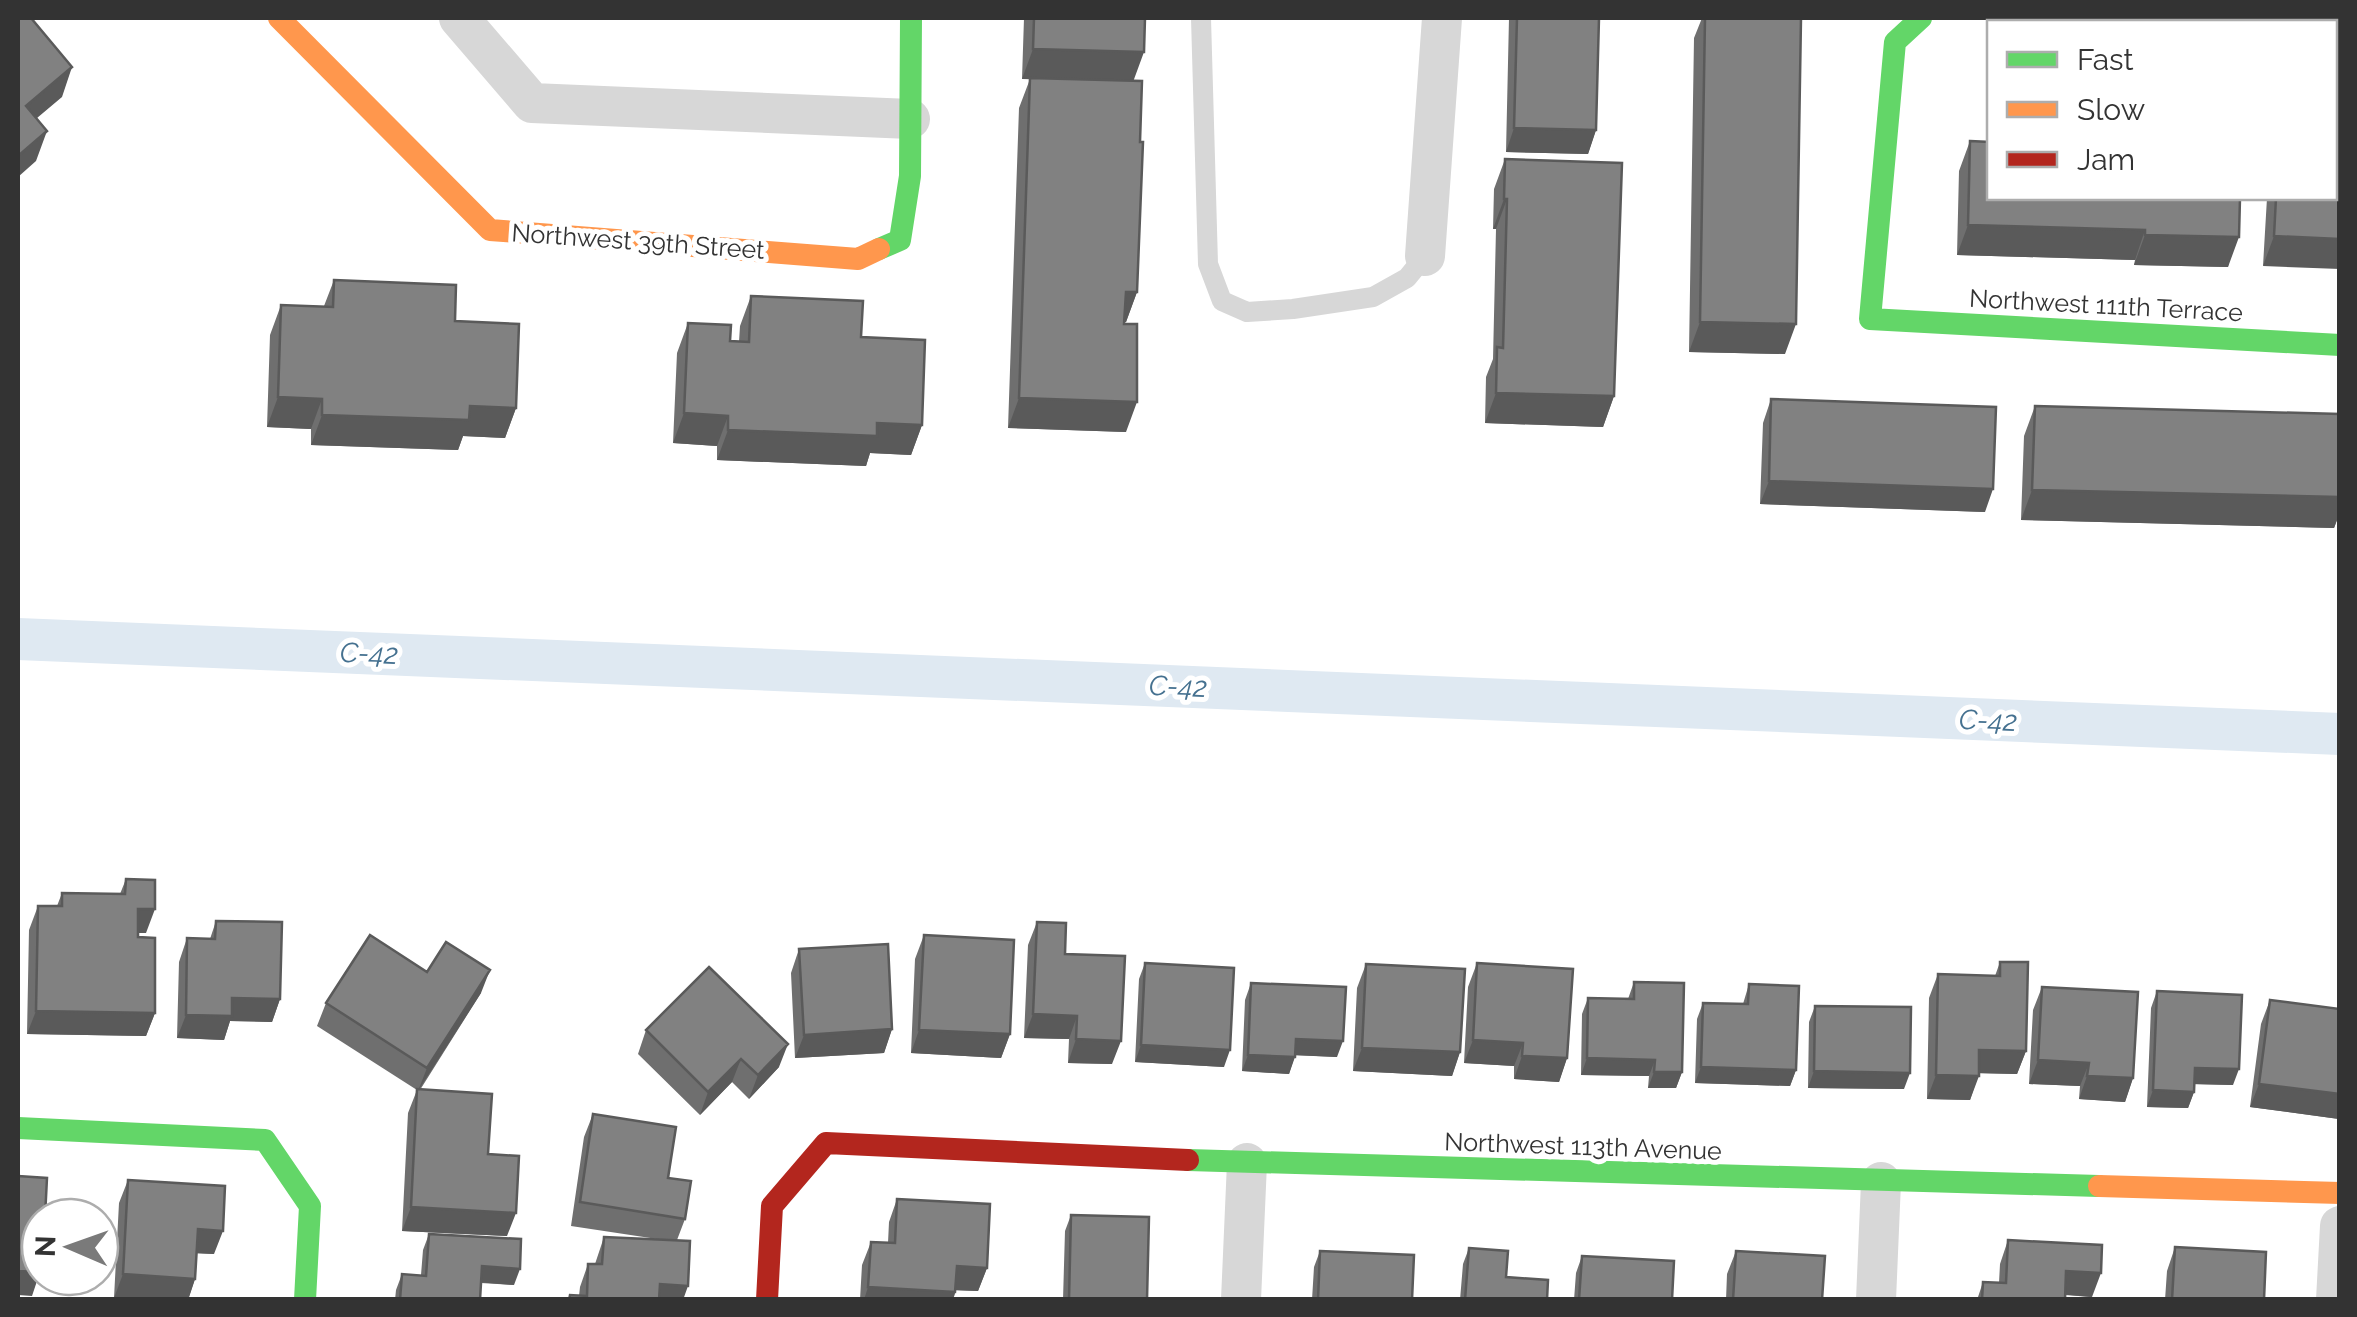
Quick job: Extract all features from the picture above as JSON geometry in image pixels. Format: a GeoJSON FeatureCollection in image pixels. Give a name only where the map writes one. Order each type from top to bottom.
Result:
{"type":"FeatureCollection","features":[{"type":"Feature","properties":{"kind":"street","name":"Northwest 39th Street"},"geometry":{"type":"LineString","coordinates":[[279,18],[490,230],[858,258],[900,240],[910,176],[911,18]]}},
{"type":"Feature","properties":{"kind":"street"},"geometry":{"type":"LineString","coordinates":[[459,18],[532,103],[910,119]]}},
{"type":"Feature","properties":{"kind":"street"},"geometry":{"type":"LineString","coordinates":[[1425,256],[1442,18]]}},
{"type":"Feature","properties":{"kind":"street","name":"Northwest 111th Terrace"},"geometry":{"type":"LineString","coordinates":[[1921,18],[1895,42],[1870,319],[2340,345]]}},
{"type":"Feature","properties":{"kind":"street"},"geometry":{"type":"LineString","coordinates":[[18,1128],[266,1140],[310,1206],[305,1300]]}},
{"type":"Feature","properties":{"kind":"street","name":"Northwest 113th Avenue"},"geometry":{"type":"LineString","coordinates":[[767,1300],[772,1206],[826,1144],[1247,1163],[2340,1193]]}},
{"type":"Feature","properties":{"kind":"street"},"geometry":{"type":"LineString","coordinates":[[1240,1300],[1247,1163]]}},
{"type":"Feature","properties":{"kind":"street"},"geometry":{"type":"LineString","coordinates":[[1876,1300],[1882,1182]]}},
{"type":"Feature","properties":{"kind":"street"},"geometry":{"type":"LineString","coordinates":[[2336,1300],[2340,1226]]}},
{"type":"Feature","properties":{"kind":"lane"},"geometry":{"type":"LineString","coordinates":[[1201,18],[1208,264],[1222,301],[1247,312],[1373,296],[1406,278],[1425,256]]}},
{"type":"Feature","properties":{"kind":"building"},"geometry":{"type":"Polygon","coordinates":[[[18,18],[31,18],[72,67],[26,106],[47,131],[18,156],[18,18]]]}},
{"type":"Feature","properties":{"kind":"building"},"geometry":{"type":"Polygon","coordinates":[[[1034,18],[1145,18],[1144,52],[1033,49],[1034,18]]]}},
{"type":"Feature","properties":{"kind":"building"},"geometry":{"type":"Polygon","coordinates":[[[1517,18],[1599,18],[1596,130],[1514,128],[1517,18]]]}},
{"type":"Feature","properties":{"kind":"building"},"geometry":{"type":"Polygon","coordinates":[[[1705,18],[1801,18],[1796,324],[1700,322],[1705,18]]]}},
{"type":"Feature","properties":{"kind":"building"},"geometry":{"type":"Polygon","coordinates":[[[2041,18],[2129,18],[2126,20],[2041,18]]]}},
{"type":"Feature","properties":{"kind":"building"},"geometry":{"type":"Polygon","coordinates":[[[1030,78],[1142,81],[1137,292],[1126,292],[1124,324],[1137,324],[1137,402],[1019,398],[1030,78]]]}},
{"type":"Feature","properties":{"kind":"building"},"geometry":{"type":"Polygon","coordinates":[[[1970,141],[1987,142],[1987,200],[2240,200],[2239,237],[1968,225],[1970,141]]]}},
{"type":"Feature","properties":{"kind":"building"},"geometry":{"type":"Polygon","coordinates":[[[2340,152],[2340,239],[2274,236],[2276,200],[2337,200],[2340,152]]]}},
{"type":"Feature","properties":{"kind":"building"},"geometry":{"type":"Polygon","coordinates":[[[1505,159],[1622,163],[1614,396],[1496,393],[1497,347],[1503,348],[1505,159]]]}},
{"type":"Feature","properties":{"kind":"building"},"geometry":{"type":"Polygon","coordinates":[[[334,280],[456,285],[455,321],[519,324],[516,408],[470,406],[469,420],[322,415],[322,399],[278,397],[281,305],[333,307],[334,280]]]}},
{"type":"Feature","properties":{"kind":"building"},"geometry":{"type":"Polygon","coordinates":[[[751,296],[863,301],[861,337],[925,340],[922,425],[877,423],[877,436],[728,430],[728,416],[684,413],[688,323],[731,325],[730,341],[749,342],[751,296]]]}},
{"type":"Feature","properties":{"kind":"building"},"geometry":{"type":"Polygon","coordinates":[[[1771,399],[1996,407],[1993,489],[1769,481],[1771,399]]]}},
{"type":"Feature","properties":{"kind":"building"},"geometry":{"type":"Polygon","coordinates":[[[2035,406],[2340,414],[2340,497],[2032,490],[2035,406]]]}},
{"type":"Feature","properties":{"kind":"building"},"geometry":{"type":"Polygon","coordinates":[[[126,879],[155,880],[155,909],[138,909],[138,937],[155,938],[155,1013],[36,1011],[38,906],[62,906],[62,893],[125,894],[126,879]]]}},
{"type":"Feature","properties":{"kind":"building"},"geometry":{"type":"Polygon","coordinates":[[[216,921],[282,922],[280,999],[232,998],[232,1016],[186,1015],[187,938],[215,939],[216,921]]]}},
{"type":"Feature","properties":{"kind":"building"},"geometry":{"type":"Polygon","coordinates":[[[1037,922],[1066,923],[1065,954],[1125,956],[1121,1041],[1076,1039],[1077,1016],[1033,1014],[1037,922]]]}},
{"type":"Feature","properties":{"kind":"building"},"geometry":{"type":"Polygon","coordinates":[[[370,935],[427,972],[446,942],[490,970],[427,1068],[326,1003],[370,935]]]}},
{"type":"Feature","properties":{"kind":"building"},"geometry":{"type":"Polygon","coordinates":[[[924,935],[1014,940],[1010,1034],[919,1030],[924,935]]]}},
{"type":"Feature","properties":{"kind":"building"},"geometry":{"type":"Polygon","coordinates":[[[888,944],[892,1029],[804,1035],[799,949],[888,944]]]}},
{"type":"Feature","properties":{"kind":"building"},"geometry":{"type":"Polygon","coordinates":[[[2000,962],[2028,962],[2026,1051],[1979,1050],[1979,1076],[1936,1075],[1938,974],[2000,976],[2000,962]]]}},
{"type":"Feature","properties":{"kind":"building"},"geometry":{"type":"Polygon","coordinates":[[[1145,963],[1234,968],[1230,1050],[1141,1045],[1145,963]]]}},
{"type":"Feature","properties":{"kind":"building"},"geometry":{"type":"Polygon","coordinates":[[[1477,963],[1573,969],[1567,1058],[1522,1056],[1523,1043],[1473,1040],[1477,963]]]}},
{"type":"Feature","properties":{"kind":"building"},"geometry":{"type":"Polygon","coordinates":[[[1366,964],[1465,969],[1460,1052],[1362,1048],[1366,964]]]}},
{"type":"Feature","properties":{"kind":"building"},"geometry":{"type":"Polygon","coordinates":[[[709,967],[788,1044],[758,1075],[741,1059],[708,1092],[646,1030],[709,967]]]}},
{"type":"Feature","properties":{"kind":"building"},"geometry":{"type":"Polygon","coordinates":[[[1634,982],[1684,983],[1682,1072],[1654,1072],[1655,1060],[1587,1058],[1588,998],[1634,999],[1634,982]]]}},
{"type":"Feature","properties":{"kind":"building"},"geometry":{"type":"Polygon","coordinates":[[[1251,983],[1346,987],[1343,1041],[1296,1039],[1295,1057],[1248,1055],[1251,983]]]}},
{"type":"Feature","properties":{"kind":"building"},"geometry":{"type":"Polygon","coordinates":[[[1749,984],[1799,986],[1796,1070],[1701,1067],[1703,1003],[1748,1004],[1749,984]]]}},
{"type":"Feature","properties":{"kind":"building"},"geometry":{"type":"Polygon","coordinates":[[[2042,987],[2138,992],[2133,1078],[2087,1076],[2089,1063],[2038,1060],[2042,987]]]}},
{"type":"Feature","properties":{"kind":"building"},"geometry":{"type":"Polygon","coordinates":[[[2157,991],[2242,995],[2239,1069],[2195,1068],[2194,1092],[2153,1090],[2157,991]]]}},
{"type":"Feature","properties":{"kind":"building"},"geometry":{"type":"Polygon","coordinates":[[[2270,1000],[2340,1009],[2340,1094],[2259,1084],[2270,1000]]]}},
{"type":"Feature","properties":{"kind":"building"},"geometry":{"type":"Polygon","coordinates":[[[1815,1006],[1911,1007],[1910,1073],[1814,1071],[1815,1006]]]}},
{"type":"Feature","properties":{"kind":"building"},"geometry":{"type":"Polygon","coordinates":[[[417,1089],[492,1094],[488,1154],[519,1156],[516,1213],[411,1207],[417,1089]]]}},
{"type":"Feature","properties":{"kind":"building"},"geometry":{"type":"Polygon","coordinates":[[[593,1114],[676,1127],[668,1178],[691,1181],[685,1219],[580,1202],[593,1114]]]}},
{"type":"Feature","properties":{"kind":"building"},"geometry":{"type":"Polygon","coordinates":[[[18,1176],[47,1178],[46,1197],[20,1197],[18,1271],[18,1176]]]}},
{"type":"Feature","properties":{"kind":"building"},"geometry":{"type":"Polygon","coordinates":[[[128,1180],[225,1186],[223,1231],[198,1229],[195,1279],[123,1274],[128,1180]]]}},
{"type":"Feature","properties":{"kind":"building"},"geometry":{"type":"Polygon","coordinates":[[[897,1199],[990,1204],[987,1268],[957,1266],[955,1292],[868,1287],[871,1242],[895,1243],[897,1199]]]}},
{"type":"Feature","properties":{"kind":"building"},"geometry":{"type":"Polygon","coordinates":[[[1071,1215],[1149,1217],[1147,1300],[1069,1300],[1071,1215]]]}},
{"type":"Feature","properties":{"kind":"building"},"geometry":{"type":"Polygon","coordinates":[[[429,1234],[521,1239],[520,1269],[482,1266],[480,1300],[400,1300],[402,1274],[426,1276],[429,1234]]]}},
{"type":"Feature","properties":{"kind":"building"},"geometry":{"type":"Polygon","coordinates":[[[604,1237],[690,1241],[688,1286],[660,1284],[659,1300],[569,1300],[570,1295],[587,1296],[588,1264],[602,1264],[604,1237]]]}},
{"type":"Feature","properties":{"kind":"building"},"geometry":{"type":"Polygon","coordinates":[[[2008,1240],[2102,1245],[2101,1273],[2066,1271],[2065,1300],[1982,1300],[1983,1282],[2006,1283],[2008,1240]]]}},
{"type":"Feature","properties":{"kind":"building"},"geometry":{"type":"Polygon","coordinates":[[[2175,1247],[2266,1252],[2264,1300],[2172,1300],[2175,1247]]]}},
{"type":"Feature","properties":{"kind":"building"},"geometry":{"type":"Polygon","coordinates":[[[1469,1248],[1508,1251],[1506,1277],[1548,1280],[1547,1300],[1465,1300],[1469,1248]]]}},
{"type":"Feature","properties":{"kind":"building"},"geometry":{"type":"Polygon","coordinates":[[[1320,1251],[1414,1255],[1412,1300],[1318,1300],[1320,1251]]]}},
{"type":"Feature","properties":{"kind":"building"},"geometry":{"type":"Polygon","coordinates":[[[1736,1251],[1825,1256],[1822,1300],[1733,1300],[1736,1251]]]}},
{"type":"Feature","properties":{"kind":"building"},"geometry":{"type":"Polygon","coordinates":[[[1582,1256],[1674,1261],[1672,1300],[1579,1300],[1582,1256]]]}},
{"type":"Feature","properties":{"kind":"waterway","name":"C-42"},"geometry":{"type":"LineString","coordinates":[[18,639],[2340,734]]}},
{"type":"Feature","properties":{"kind":"traffic: fast"},"geometry":{"type":"LineString","coordinates":[[879,249],[900,240],[910,176],[911,18]]}},
{"type":"Feature","properties":{"kind":"traffic: fast"},"geometry":{"type":"LineString","coordinates":[[1921,18],[1895,42],[1870,319],[2340,345]]}},
{"type":"Feature","properties":{"kind":"traffic: fast"},"geometry":{"type":"LineString","coordinates":[[18,1128],[265,1140],[310,1206],[305,1300]]}},
{"type":"Feature","properties":{"kind":"traffic: fast"},"geometry":{"type":"LineString","coordinates":[[1188,1160],[2099,1186]]}},
{"type":"Feature","properties":{"kind":"traffic: slow"},"geometry":{"type":"LineString","coordinates":[[279,18],[490,230],[858,259],[879,249]]}},
{"type":"Feature","properties":{"kind":"traffic: slow"},"geometry":{"type":"LineString","coordinates":[[2099,1186],[2340,1193]]}},
{"type":"Feature","properties":{"kind":"traffic: jam"},"geometry":{"type":"LineString","coordinates":[[767,1300],[772,1206],[826,1143],[1188,1160]]}}]}
